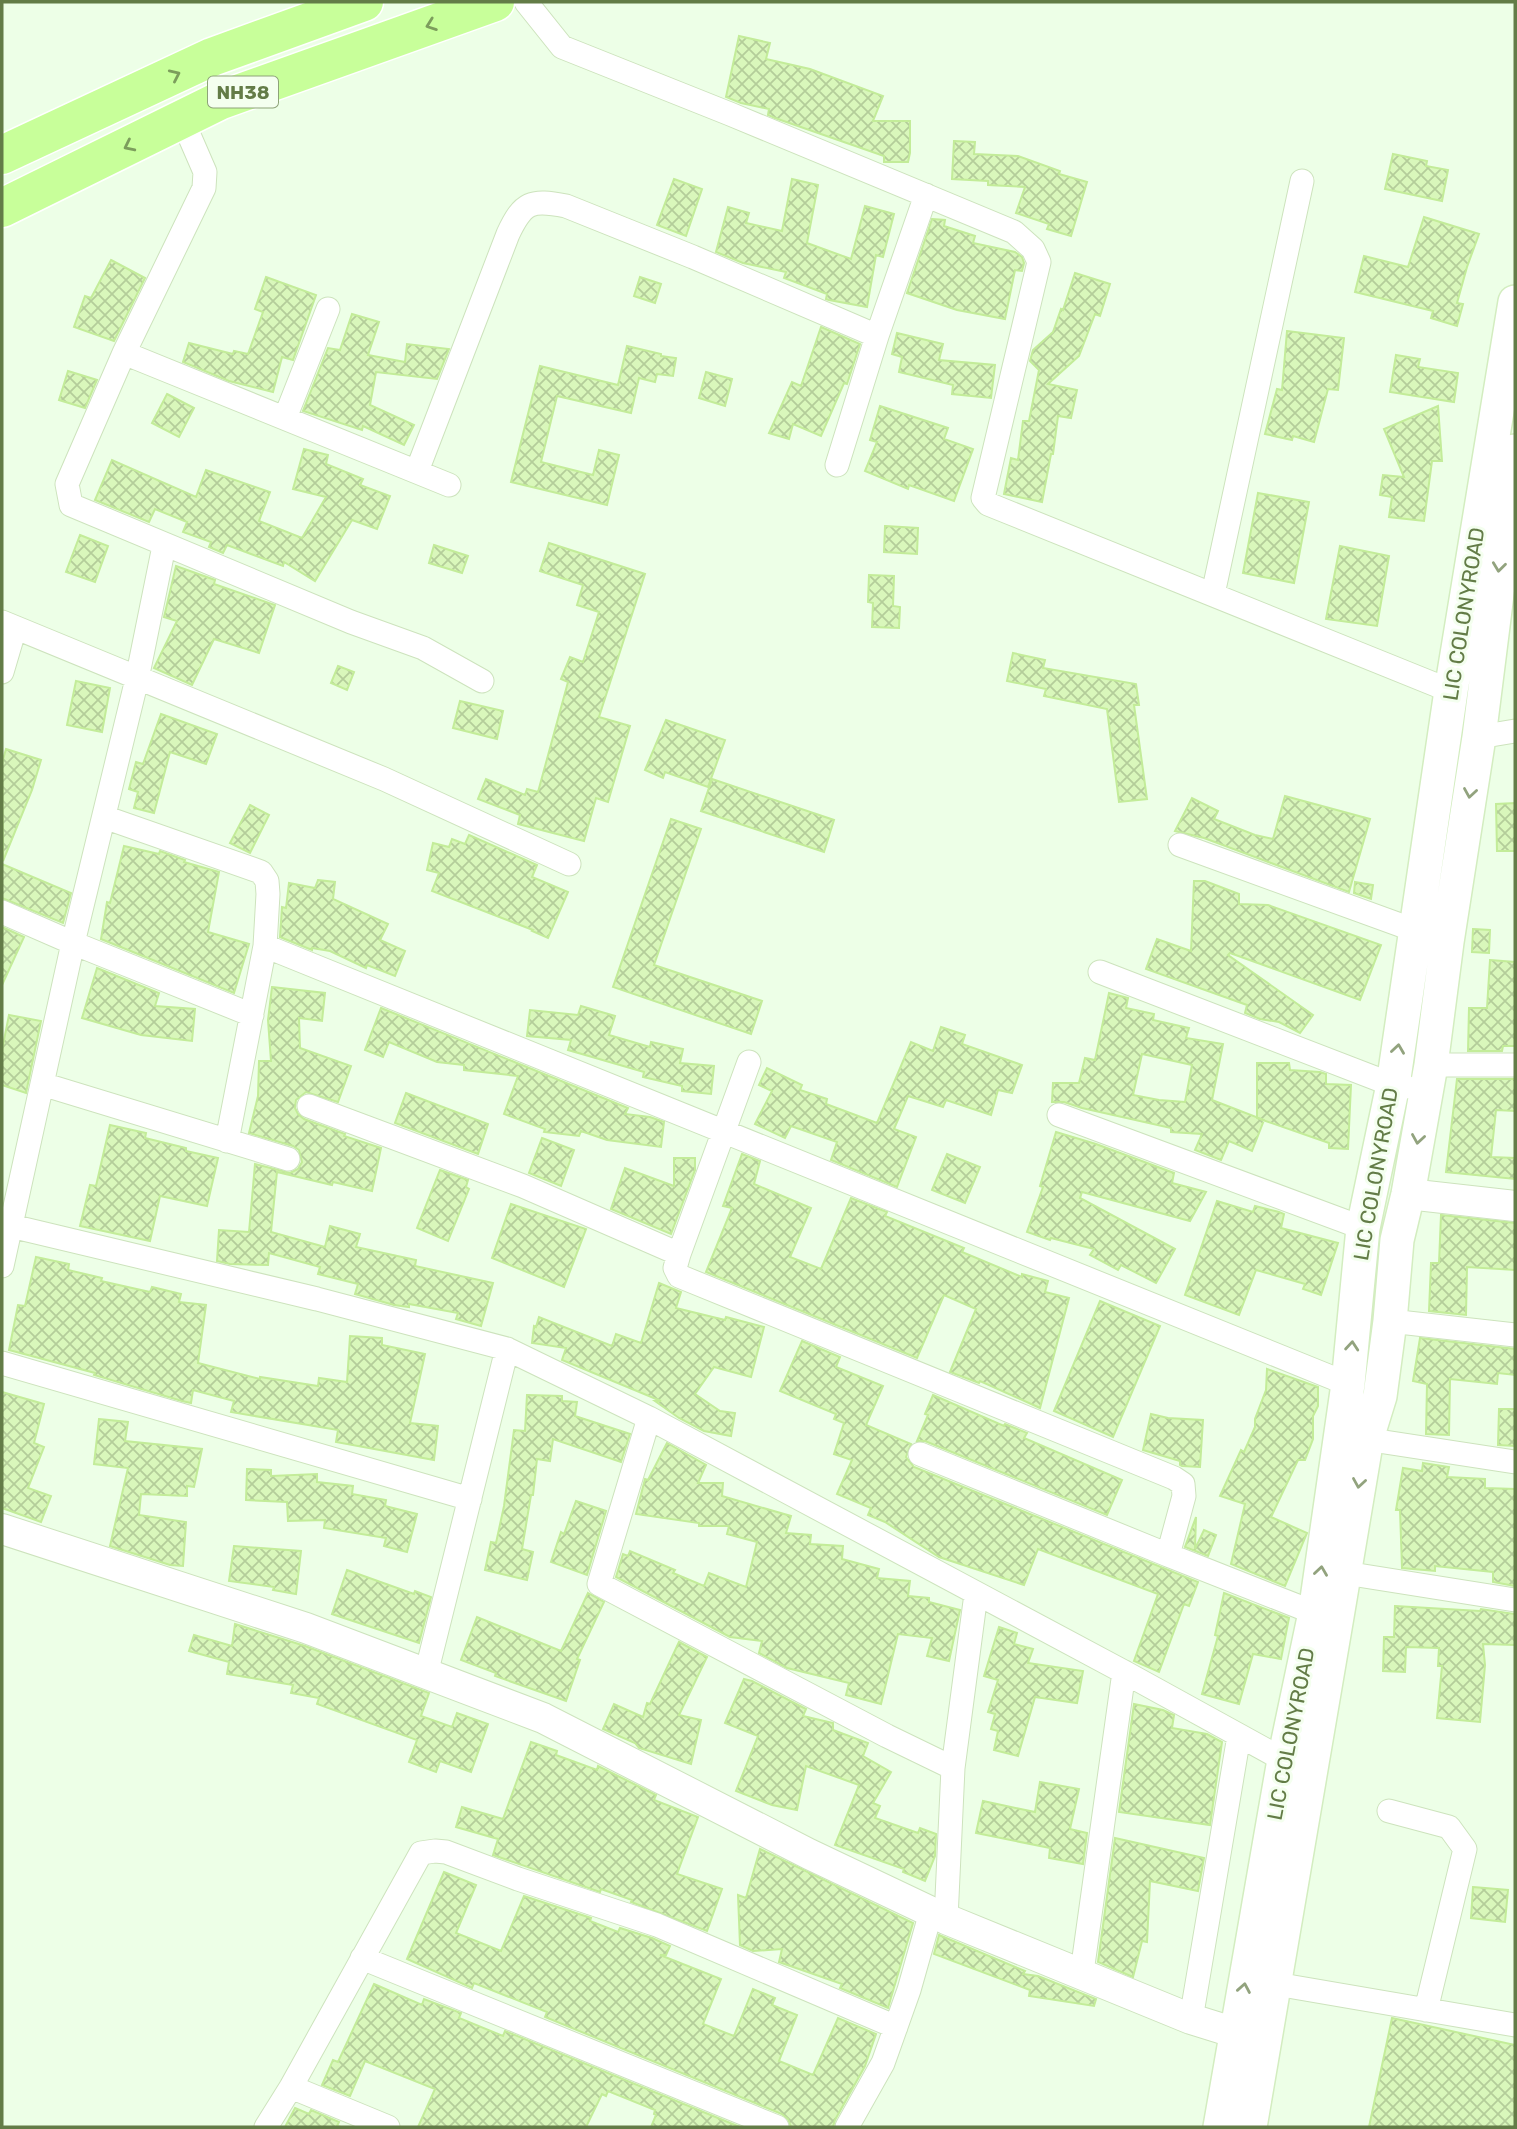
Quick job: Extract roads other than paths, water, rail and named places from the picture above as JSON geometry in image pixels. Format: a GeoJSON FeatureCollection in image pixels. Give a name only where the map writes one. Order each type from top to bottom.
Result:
{"type":"FeatureCollection","features":[{"type":"Feature","properties":{"kind":"highway","name":"NH38"},"geometry":{"type":"LineString","coordinates":[[2,155],[212,57],[364,2]]}},
{"type":"Feature","properties":{"kind":"highway","name":"NH38"},"geometry":{"type":"LineString","coordinates":[[2,208],[221,100],[495,2]]}},
{"type":"Feature","properties":{"kind":"main road","name":"LIC COLONYROAD"},"geometry":{"type":"LineString","coordinates":[[1220,2127],[1250,2034],[1297,1764],[1345,1573],[1354,1437],[1348,1384],[1363,1228],[1392,1085],[1451,691],[1515,302]]}},
{"type":"Feature","properties":{"kind":"main road","name":"LIC COLONYROAD"},"geometry":{"type":"LineString","coordinates":[[1250,2127],[1250,2034],[1276,1984],[1297,1764],[1315,1613],[1354,1437],[1380,1396],[1391,1321],[1397,1240],[1429,1077],[1510,518],[1515,451]]}},
{"type":"Feature","properties":{"kind":"street"},"geometry":{"type":"LineString","coordinates":[[526,2],[562,47],[1014,232],[1032,249],[1039,262],[983,498],[988,504],[1451,691]]}},
{"type":"Feature","properties":{"kind":"street"},"geometry":{"type":"LineString","coordinates":[[182,120],[205,173],[204,188],[124,353],[67,484],[71,505],[351,622],[423,648],[482,681]]}},
{"type":"Feature","properties":{"kind":"street"},"geometry":{"type":"LineString","coordinates":[[1213,594],[1302,181]]}},
{"type":"Feature","properties":{"kind":"street"},"geometry":{"type":"LineString","coordinates":[[837,464],[877,336],[926,195]]}},
{"type":"Feature","properties":{"kind":"street"},"geometry":{"type":"LineString","coordinates":[[417,471],[509,234],[517,215],[528,204],[544,202],[566,206],[877,336]]}},
{"type":"Feature","properties":{"kind":"street"},"geometry":{"type":"LineString","coordinates":[[285,418],[328,309]]}},
{"type":"Feature","properties":{"kind":"street"},"geometry":{"type":"LineString","coordinates":[[124,353],[449,485]]}},
{"type":"Feature","properties":{"kind":"street"},"geometry":{"type":"LineString","coordinates":[[2,1266],[73,943],[137,679],[164,546]]}},
{"type":"Feature","properties":{"kind":"street"},"geometry":{"type":"LineString","coordinates":[[2,672],[8,625],[384,779],[569,864]]}},
{"type":"Feature","properties":{"kind":"street"},"geometry":{"type":"LineString","coordinates":[[1479,737],[1515,731]]}},
{"type":"Feature","properties":{"kind":"street"},"geometry":{"type":"LineString","coordinates":[[104,817],[261,872],[267,881],[265,946],[227,1141]]}},
{"type":"Feature","properties":{"kind":"street"},"geometry":{"type":"LineString","coordinates":[[1180,845],[1415,930]]}},
{"type":"Feature","properties":{"kind":"street"},"geometry":{"type":"LineString","coordinates":[[2,912],[252,1015]]}},
{"type":"Feature","properties":{"kind":"street"},"geometry":{"type":"LineString","coordinates":[[265,946],[1348,1384]]}},
{"type":"Feature","properties":{"kind":"street"},"geometry":{"type":"LineString","coordinates":[[1100,972],[1392,1085],[1515,1065]]}},
{"type":"Feature","properties":{"kind":"street"},"geometry":{"type":"LineString","coordinates":[[749,1062],[679,1254],[675,1268],[679,1276],[1174,1478],[1183,1484],[1184,1496],[1168,1555]]}},
{"type":"Feature","properties":{"kind":"street"},"geometry":{"type":"LineString","coordinates":[[42,1084],[288,1159]]}},
{"type":"Feature","properties":{"kind":"street"},"geometry":{"type":"LineString","coordinates":[[309,1106],[523,1186],[679,1254]]}},
{"type":"Feature","properties":{"kind":"street"},"geometry":{"type":"LineString","coordinates":[[1059,1115],[1363,1228]]}},
{"type":"Feature","properties":{"kind":"street"},"geometry":{"type":"LineString","coordinates":[[1408,1194],[1515,1206]]}},
{"type":"Feature","properties":{"kind":"street"},"geometry":{"type":"LineString","coordinates":[[11,1226],[317,1299],[507,1349],[649,1418],[1239,1736],[1297,1764]]}},
{"type":"Feature","properties":{"kind":"street"},"geometry":{"type":"LineString","coordinates":[[1391,1321],[1515,1335]]}},
{"type":"Feature","properties":{"kind":"street"},"geometry":{"type":"LineString","coordinates":[[426,1674],[507,1349]]}},
{"type":"Feature","properties":{"kind":"street"},"geometry":{"type":"LineString","coordinates":[[2,1363],[470,1499]]}},
{"type":"Feature","properties":{"kind":"street"},"geometry":{"type":"LineString","coordinates":[[649,1418],[598,1584],[953,1768]]}},
{"type":"Feature","properties":{"kind":"street"},"geometry":{"type":"LineString","coordinates":[[1354,1437],[1515,1462]]}},
{"type":"Feature","properties":{"kind":"street"},"geometry":{"type":"LineString","coordinates":[[920,1454],[1315,1613]]}},
{"type":"Feature","properties":{"kind":"street"},"geometry":{"type":"LineString","coordinates":[[2,1529],[306,1629],[543,1718],[809,1854],[939,1915],[1191,2019],[1250,2034]]}},
{"type":"Feature","properties":{"kind":"street"},"geometry":{"type":"LineString","coordinates":[[1345,1573],[1515,1600]]}},
{"type":"Feature","properties":{"kind":"street"},"geometry":{"type":"LineString","coordinates":[[848,2127],[883,2063],[939,1915],[953,1768],[976,1594]]}},
{"type":"Feature","properties":{"kind":"street"},"geometry":{"type":"LineString","coordinates":[[1082,1972],[1124,1672]]}},
{"type":"Feature","properties":{"kind":"street"},"geometry":{"type":"LineString","coordinates":[[1191,2019],[1239,1736]]}},
{"type":"Feature","properties":{"kind":"street"},"geometry":{"type":"LineString","coordinates":[[1390,1811],[1449,1827],[1465,1849],[1426,2010]]}},
{"type":"Feature","properties":{"kind":"street"},"geometry":{"type":"LineString","coordinates":[[266,2127],[421,1853],[446,1852],[657,1925],[895,2026]]}},
{"type":"Feature","properties":{"kind":"street"},"geometry":{"type":"LineString","coordinates":[[362,1958],[777,2127]]}},
{"type":"Feature","properties":{"kind":"street"},"geometry":{"type":"LineString","coordinates":[[1276,1984],[1515,2025]]}},
{"type":"Feature","properties":{"kind":"street"},"geometry":{"type":"LineString","coordinates":[[291,2087],[388,2127]]}}]}
